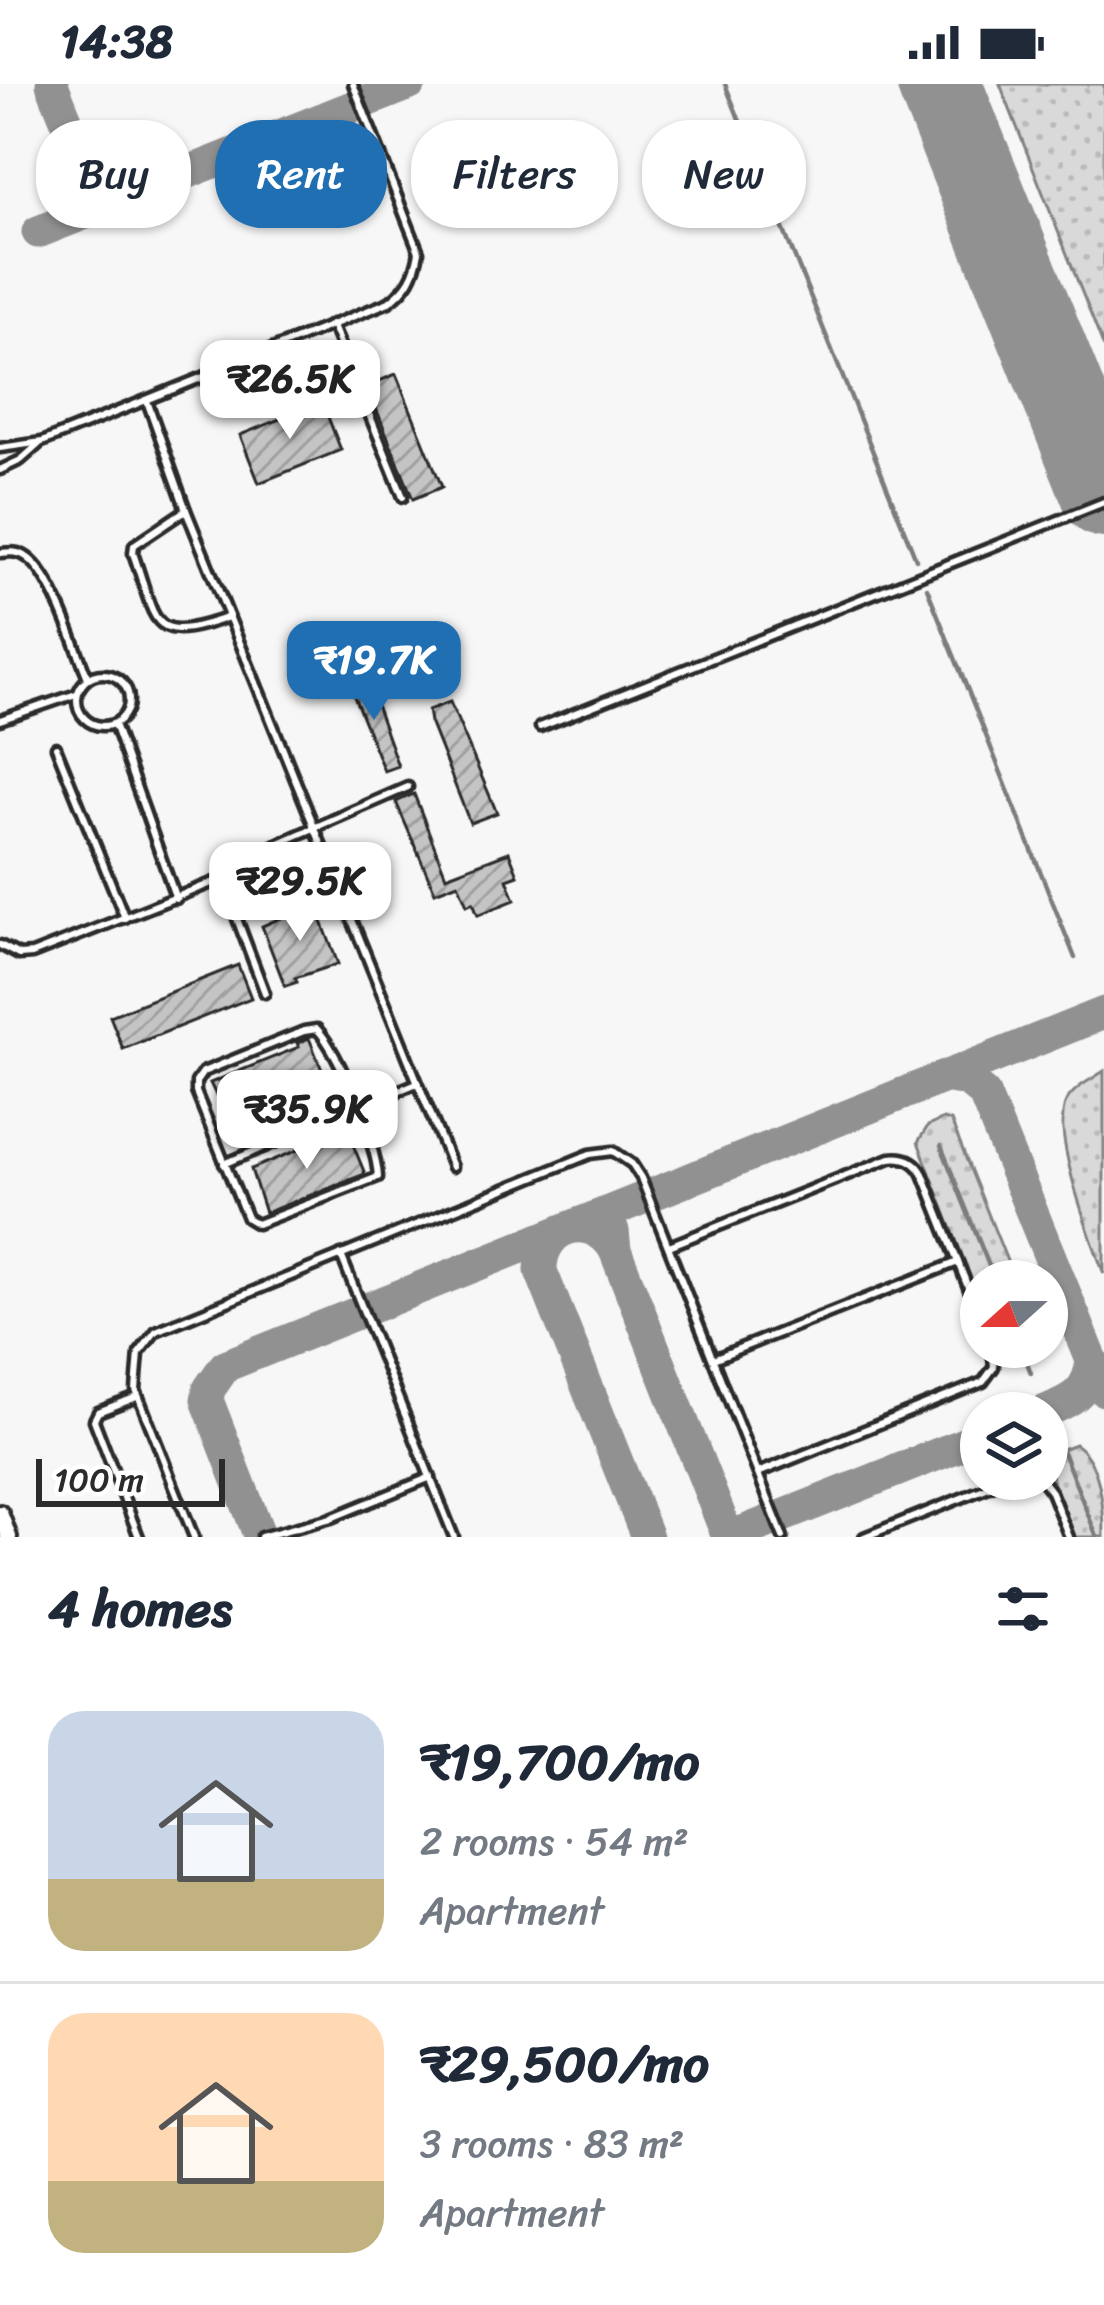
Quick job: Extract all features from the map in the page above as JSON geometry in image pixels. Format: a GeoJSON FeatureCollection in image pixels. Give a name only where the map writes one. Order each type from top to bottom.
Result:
{"type":"FeatureCollection","features":[{"type":"Feature","properties":{"kind":"street"},"geometry":{"type":"LineString","coordinates":[[0,1514],[9,1537]]}},
{"type":"Feature","properties":{"kind":"lane"},"geometry":{"type":"LineString","coordinates":[[0,448],[42,442],[389,302],[403,292],[416,273],[419,252],[353,84]]}},
{"type":"Feature","properties":{"kind":"lane"},"geometry":{"type":"LineString","coordinates":[[332,324],[403,497]]}},
{"type":"Feature","properties":{"kind":"lane"},"geometry":{"type":"LineString","coordinates":[[147,401],[186,510],[452,1167]]}},
{"type":"Feature","properties":{"kind":"lane"},"geometry":{"type":"LineString","coordinates":[[0,470],[42,442]]}},
{"type":"Feature","properties":{"kind":"lane"},"geometry":{"type":"LineString","coordinates":[[540,728],[1104,502]]}},
{"type":"Feature","properties":{"kind":"lane"},"geometry":{"type":"LineString","coordinates":[[186,510],[134,545],[155,615],[176,632],[230,617]]}},
{"type":"Feature","properties":{"kind":"lane"},"geometry":{"type":"LineString","coordinates":[[0,553],[15,552],[28,558],[43,574],[88,678]]}},
{"type":"Feature","properties":{"kind":"lane"},"geometry":{"type":"LineString","coordinates":[[116,677],[128,691],[127,710],[104,727],[86,720],[76,703],[77,693],[88,678],[116,677]]}},
{"type":"Feature","properties":{"kind":"lane"},"geometry":{"type":"LineString","coordinates":[[0,720],[77,693]]}},
{"type":"Feature","properties":{"kind":"lane"},"geometry":{"type":"LineString","coordinates":[[114,724],[176,899]]}},
{"type":"Feature","properties":{"kind":"lane"},"geometry":{"type":"LineString","coordinates":[[56,747],[125,919]]}},
{"type":"Feature","properties":{"kind":"lane"},"geometry":{"type":"LineString","coordinates":[[0,945],[19,956],[32,954],[125,919],[222,879],[247,857],[314,825],[408,787]]}},
{"type":"Feature","properties":{"kind":"lane"},"geometry":{"type":"LineString","coordinates":[[222,879],[250,880],[327,854]]}},
{"type":"Feature","properties":{"kind":"lane"},"geometry":{"type":"LineString","coordinates":[[222,879],[265,993]]}},
{"type":"Feature","properties":{"kind":"lane"},"geometry":{"type":"LineString","coordinates":[[317,1029],[328,1040],[377,1161],[378,1177],[257,1224],[247,1218],[224,1164],[196,1082],[203,1072],[317,1029]]}},
{"type":"Feature","properties":{"kind":"lane"},"geometry":{"type":"LineString","coordinates":[[224,1164],[417,1083]]}},
{"type":"Feature","properties":{"kind":"lane"},"geometry":{"type":"LineString","coordinates":[[194,1537],[139,1397],[136,1365],[145,1342],[156,1331],[602,1151],[622,1155],[632,1164],[783,1537]]}},
{"type":"Feature","properties":{"kind":"lane"},"geometry":{"type":"LineString","coordinates":[[668,1247],[897,1157],[919,1167],[960,1267]]}},
{"type":"Feature","properties":{"kind":"lane"},"geometry":{"type":"LineString","coordinates":[[341,1255],[454,1537]]}},
{"type":"Feature","properties":{"kind":"lane"},"geometry":{"type":"LineString","coordinates":[[713,1359],[958,1262]]}},
{"type":"Feature","properties":{"kind":"lane"},"geometry":{"type":"LineString","coordinates":[[758,1473],[983,1382],[993,1368]]}},
{"type":"Feature","properties":{"kind":"lane"},"geometry":{"type":"LineString","coordinates":[[139,1397],[98,1412],[94,1420],[139,1537]]}},
{"type":"Feature","properties":{"kind":"lane"},"geometry":{"type":"LineString","coordinates":[[261,1537],[305,1527],[430,1478]]}},
{"type":"Feature","properties":{"kind":"lane"},"geometry":{"type":"LineString","coordinates":[[864,1537],[960,1499]]}},
{"type":"Feature","properties":{"kind":"lane"},"geometry":{"type":"LineString","coordinates":[[1054,1500],[1069,1537]]}},
{"type":"Feature","properties":{"kind":"shaded area"},"geometry":{"type":"Polygon","coordinates":[[[1000,84],[1104,84],[1104,348],[1000,84]]]}},
{"type":"Feature","properties":{"kind":"shaded area"},"geometry":{"type":"Polygon","coordinates":[[[1104,1071],[1104,1274],[1074,1186],[1063,1115],[1070,1095],[1104,1071]]]}},
{"type":"Feature","properties":{"kind":"shaded area"},"geometry":{"type":"Polygon","coordinates":[[[943,1119],[951,1121],[1007,1260],[964,1260],[918,1142],[928,1126],[943,1119]]]}},
{"type":"Feature","properties":{"kind":"shaded area"},"geometry":{"type":"Polygon","coordinates":[[[1075,1444],[1084,1452],[1096,1473],[1104,1537],[1075,1537],[1060,1500],[1068,1500],[1068,1447],[1075,1444]]]}},
{"type":"Feature","properties":{"kind":"building"},"geometry":{"type":"Polygon","coordinates":[[[396,374],[442,487],[413,499],[367,386],[396,374]]]}},
{"type":"Feature","properties":{"kind":"building"},"geometry":{"type":"Polygon","coordinates":[[[322,402],[341,450],[259,483],[240,435],[322,402]]]}},
{"type":"Feature","properties":{"kind":"building"},"geometry":{"type":"Polygon","coordinates":[[[366,677],[398,766],[384,771],[349,684],[366,677]]]}},
{"type":"Feature","properties":{"kind":"building"},"geometry":{"type":"Polygon","coordinates":[[[450,702],[497,813],[470,823],[428,710],[450,702]]]}},
{"type":"Feature","properties":{"kind":"building"},"geometry":{"type":"Polygon","coordinates":[[[414,794],[446,876],[509,852],[518,875],[507,879],[515,900],[478,915],[473,902],[467,905],[458,883],[435,892],[396,802],[414,794]]]}},
{"type":"Feature","properties":{"kind":"building"},"geometry":{"type":"Polygon","coordinates":[[[315,903],[338,964],[285,986],[262,926],[315,903]]]}},
{"type":"Feature","properties":{"kind":"building"},"geometry":{"type":"Polygon","coordinates":[[[238,965],[251,998],[123,1049],[110,1016],[238,965]]]}},
{"type":"Feature","properties":{"kind":"building"},"geometry":{"type":"Polygon","coordinates":[[[309,1038],[333,1097],[236,1136],[210,1083],[299,1047],[297,1043],[309,1038]]]}},
{"type":"Feature","properties":{"kind":"building"},"geometry":{"type":"Polygon","coordinates":[[[347,1130],[365,1174],[265,1213],[251,1169],[347,1130]]]}},
{"type":"Feature","properties":{"kind":"waterway"},"geometry":{"type":"LineString","coordinates":[[725,84],[916,559]]}},
{"type":"Feature","properties":{"kind":"waterway"},"geometry":{"type":"LineString","coordinates":[[927,588],[1075,958]]}},
{"type":"Feature","properties":{"kind":"waterway"},"geometry":{"type":"LineString","coordinates":[[941,1146],[987,1260]]}},
{"type":"Feature","properties":{"kind":"waterway"},"geometry":{"type":"LineString","coordinates":[[1029,1368],[1031,1373]]}},
{"type":"Feature","properties":{"kind":"waterway"},"geometry":{"type":"LineString","coordinates":[[1068,1464],[1097,1537]]}},
{"type":"Feature","properties":{"kind":"taxiway"},"geometry":{"type":"LineString","coordinates":[[52,84],[66,120]]}},
{"type":"Feature","properties":{"kind":"taxiway"},"geometry":{"type":"LineString","coordinates":[[38,232],[410,84]]}},
{"type":"Feature","properties":{"kind":"taxiway"},"geometry":{"type":"LineString","coordinates":[[260,1537],[207,1400],[225,1366],[1104,1013]]}},
{"type":"Feature","properties":{"kind":"taxiway"},"geometry":{"type":"LineString","coordinates":[[944,1076],[967,1080],[984,1094],[1104,1390]]}},
{"type":"Feature","properties":{"kind":"taxiway"},"geometry":{"type":"LineString","coordinates":[[615,1250],[594,1230],[569,1228],[549,1243],[541,1271],[647,1537]]}},
{"type":"Feature","properties":{"kind":"taxiway"},"geometry":{"type":"LineString","coordinates":[[613,1231],[615,1250],[728,1537]]}},
{"type":"Feature","properties":{"kind":"taxiway"},"geometry":{"type":"LineString","coordinates":[[1068,1400],[1087,1381],[1092,1360]]}},
{"type":"Feature","properties":{"kind":"taxiway"},"geometry":{"type":"LineString","coordinates":[[730,1537],[960,1445]]}},
{"type":"Feature","properties":{"kind":"runway"},"geometry":{"type":"LineString","coordinates":[[939,84],[1104,496]]}}]}
